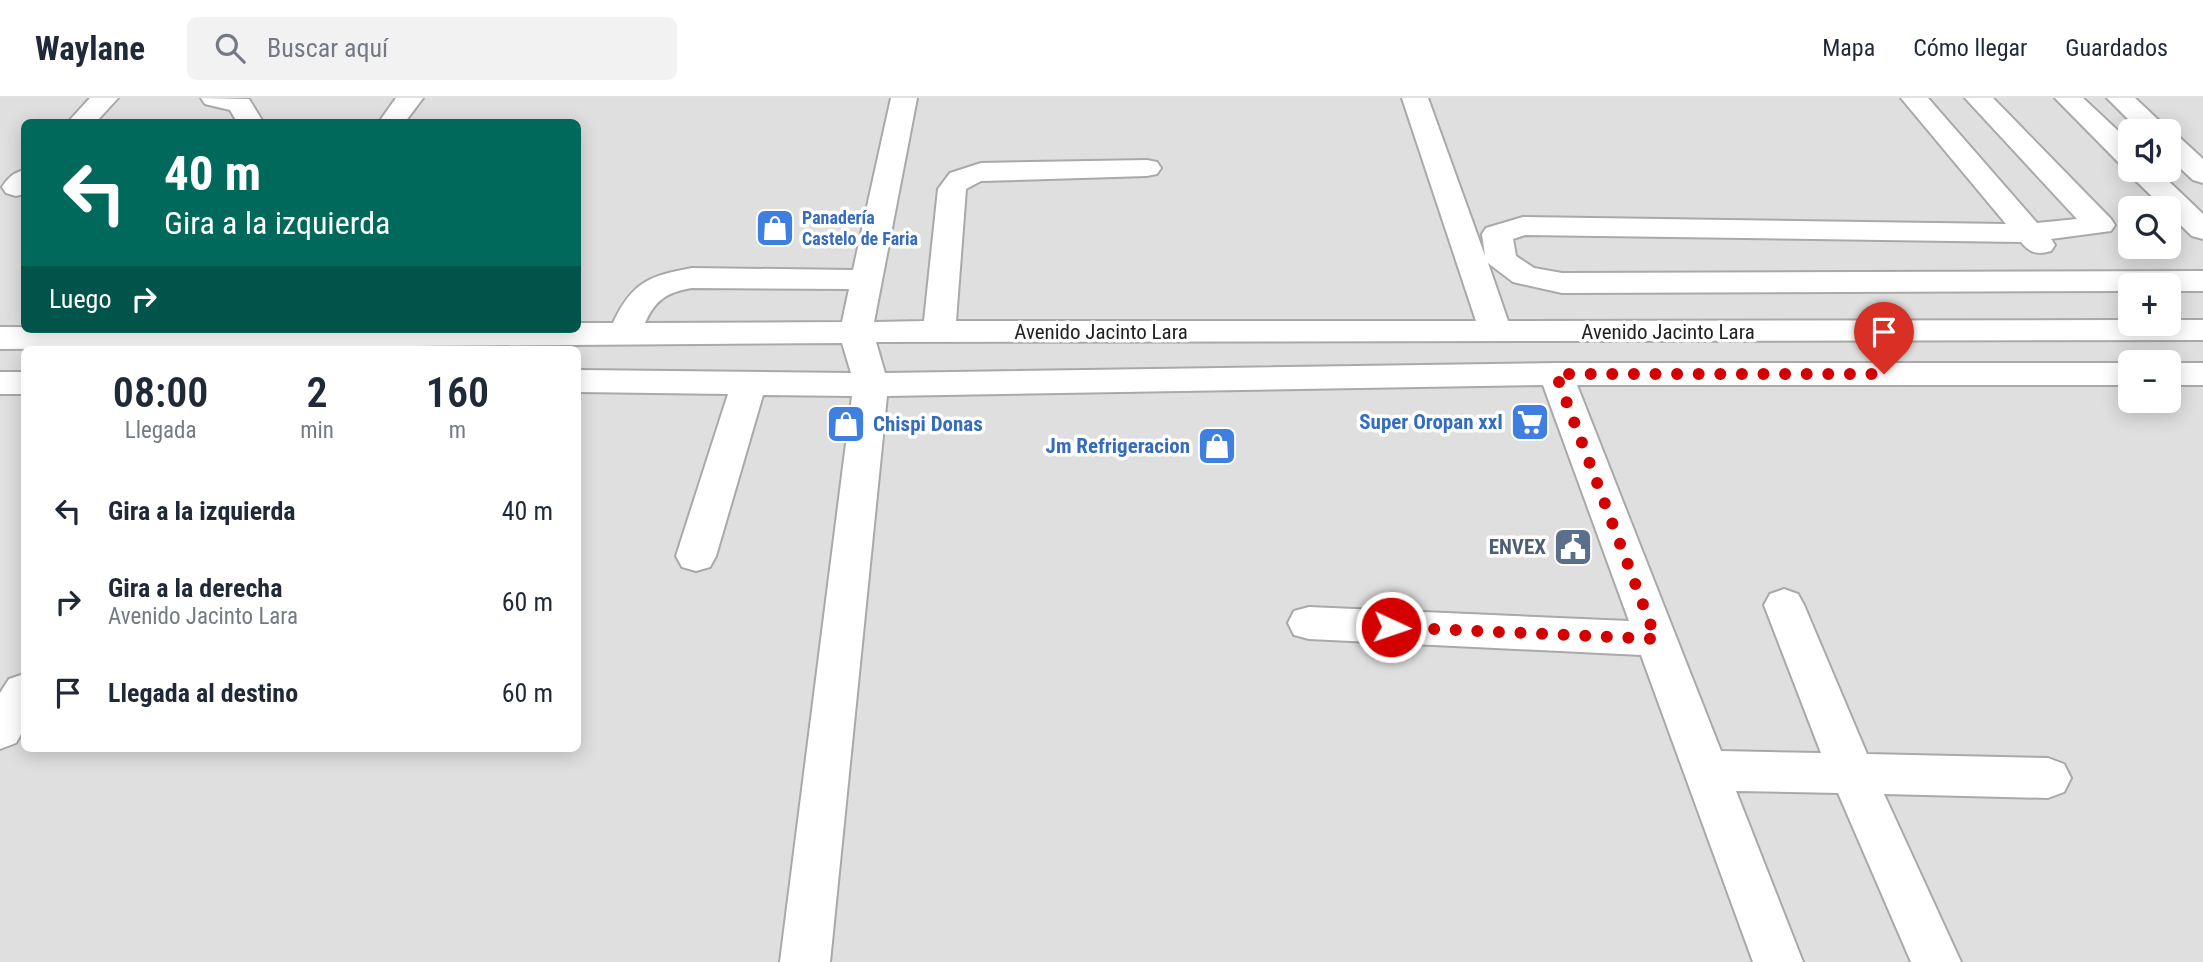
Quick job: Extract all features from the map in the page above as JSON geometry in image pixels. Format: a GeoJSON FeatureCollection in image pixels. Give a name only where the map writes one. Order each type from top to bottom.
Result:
{"type":"FeatureCollection","features":[{"type":"Feature","properties":{"kind":"street"},"geometry":{"type":"LineString","coordinates":[[84,119],[105,98]]}},
{"type":"Feature","properties":{"kind":"street"},"geometry":{"type":"LineString","coordinates":[[214,98],[240,105],[248,119]]}},
{"type":"Feature","properties":{"kind":"street"},"geometry":{"type":"LineString","coordinates":[[394,119],[410,98]]}},
{"type":"Feature","properties":{"kind":"street"},"geometry":{"type":"LineString","coordinates":[[805,962],[871,385],[856,332],[904,98]]}},
{"type":"Feature","properties":{"kind":"street"},"geometry":{"type":"LineString","coordinates":[[1415,98],[1496,332]]}},
{"type":"Feature","properties":{"kind":"street"},"geometry":{"type":"LineString","coordinates":[[1914,98],[2131,350]]}},
{"type":"Feature","properties":{"kind":"street"},"geometry":{"type":"LineString","coordinates":[[1978,98],[2100,225]]}},
{"type":"Feature","properties":{"kind":"street"},"geometry":{"type":"LineString","coordinates":[[2068,98],[2118,147]]}},
{"type":"Feature","properties":{"kind":"street"},"geometry":{"type":"LineString","coordinates":[[2120,98],[2143,119]]}},
{"type":"Feature","properties":{"kind":"street"},"geometry":{"type":"LineString","coordinates":[[2181,154],[2203,174]]}},
{"type":"Feature","properties":{"kind":"street"},"geometry":{"type":"LineString","coordinates":[[939,332],[952,189],[956,181],[963,176],[981,172],[1147,168]]}},
{"type":"Feature","properties":{"kind":"street"},"geometry":{"type":"LineString","coordinates":[[2154,182],[2189,216]]}},
{"type":"Feature","properties":{"kind":"street"},"geometry":{"type":"LineString","coordinates":[[2118,225],[2029,233],[1523,226],[1497,234],[1501,260],[1524,275],[1562,283],[2203,281]]}},
{"type":"Feature","properties":{"kind":"street"},"geometry":{"type":"LineString","coordinates":[[624,335],[640,297],[650,289],[668,282],[692,278],[866,280]]}},
{"type":"Feature","properties":{"kind":"street","name":"Avenido Jacinto Lara"},"geometry":{"type":"LineString","coordinates":[[0,338],[235,339],[354,333],[624,335],[856,332],[2203,330]]}},
{"type":"Feature","properties":{"kind":"street"},"geometry":{"type":"LineString","coordinates":[[1556,374],[1778,962]]}},
{"type":"Feature","properties":{"kind":"street","name":"Avenido Jacinto Lara"},"geometry":{"type":"LineString","coordinates":[[581,381],[871,385],[1556,374],[2118,374]]}},
{"type":"Feature","properties":{"kind":"street"},"geometry":{"type":"LineString","coordinates":[[2181,374],[2203,374]]}},
{"type":"Feature","properties":{"kind":"street"},"geometry":{"type":"LineString","coordinates":[[0,383],[21,383]]}},
{"type":"Feature","properties":{"kind":"street"},"geometry":{"type":"LineString","coordinates":[[696,556],[750,383]]}},
{"type":"Feature","properties":{"kind":"street"},"geometry":{"type":"LineString","coordinates":[[1784,605],[1852,773],[1936,962]]}},
{"type":"Feature","properties":{"kind":"street"},"geometry":{"type":"LineString","coordinates":[[1309,623],[1656,639]]}},
{"type":"Feature","properties":{"kind":"street"},"geometry":{"type":"LineString","coordinates":[[0,730],[21,697]]}},
{"type":"Feature","properties":{"kind":"street"},"geometry":{"type":"LineString","coordinates":[[1706,770],[2048,778]]}},
{"type":"Feature","properties":{"kind":"shaded area"},"geometry":{"type":"Polygon","coordinates":[[[0,98],[2203,98],[2203,962],[0,962],[0,98]]]}},
{"type":"Feature","properties":{"kind":"place","name":"Panadería Castelo de Faria"},"geometry":{"type":"Point","coordinates":[775,228]}},
{"type":"Feature","properties":{"kind":"place","name":"Super Oropan xxI"},"geometry":{"type":"Point","coordinates":[1530,422]}},
{"type":"Feature","properties":{"kind":"place","name":"Chispi Donas"},"geometry":{"type":"Point","coordinates":[846,424]}},
{"type":"Feature","properties":{"kind":"place","name":"Jm Refrigeracion"},"geometry":{"type":"Point","coordinates":[1217,446]}},
{"type":"Feature","properties":{"kind":"place","name":"ENVEX"},"geometry":{"type":"Point","coordinates":[1573,547]}},
{"type":"Feature","properties":{"kind":"route"},"geometry":{"type":"LineString","coordinates":[[1391,627],[1656,639],[1556,374],[1884,374]]}}]}
